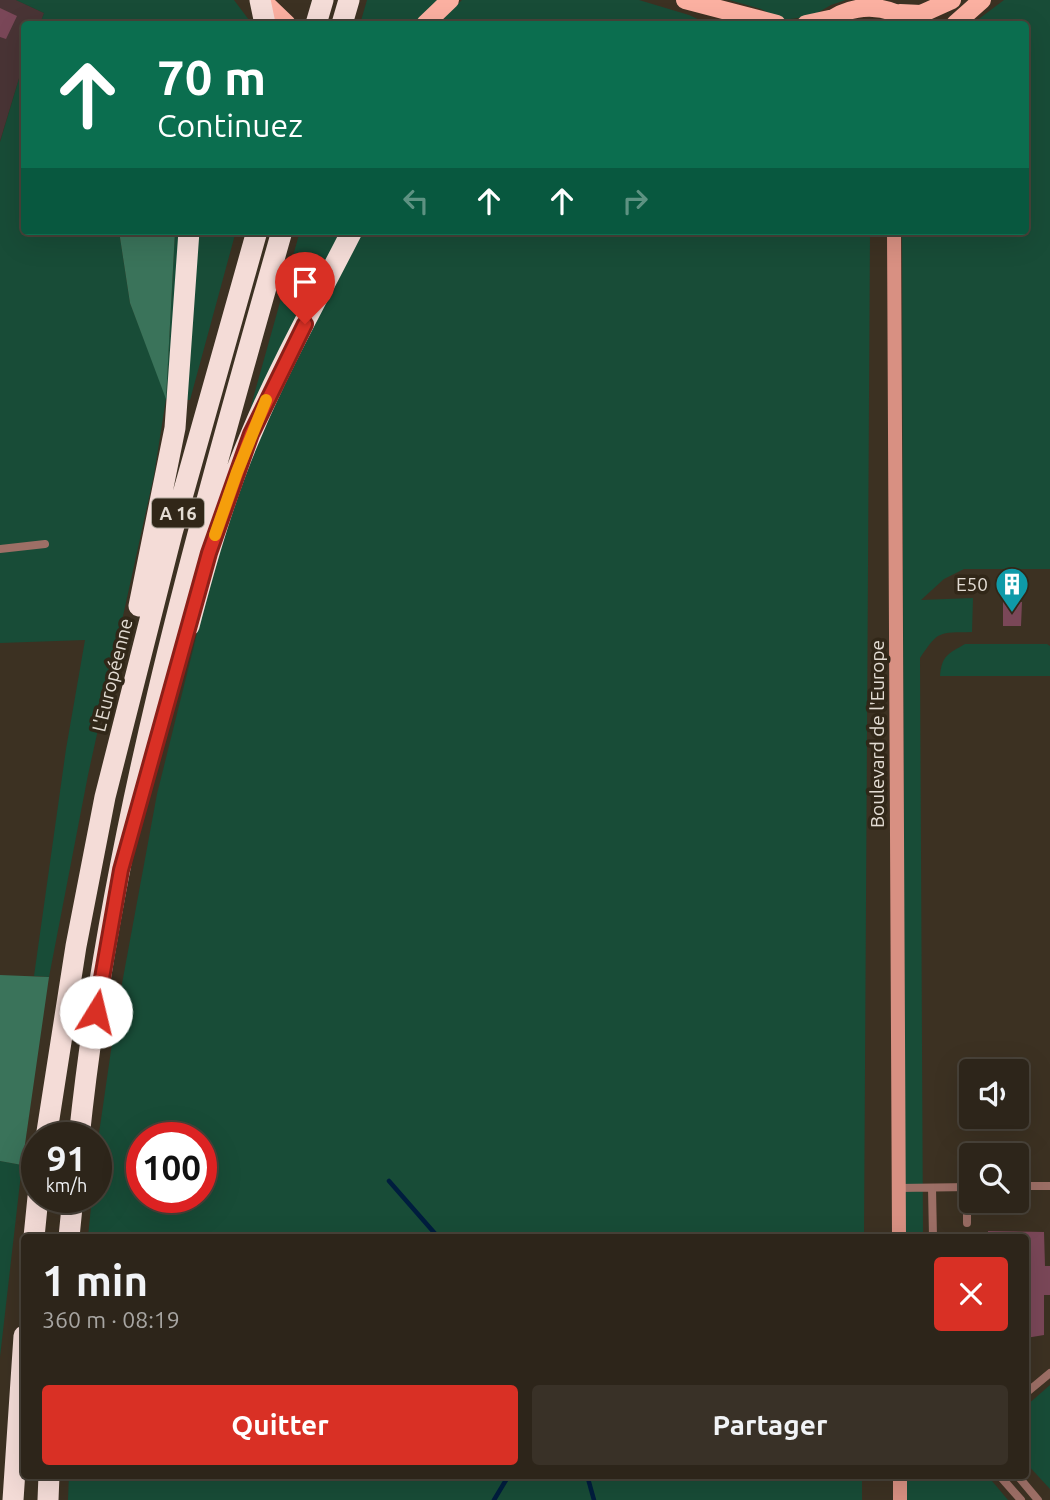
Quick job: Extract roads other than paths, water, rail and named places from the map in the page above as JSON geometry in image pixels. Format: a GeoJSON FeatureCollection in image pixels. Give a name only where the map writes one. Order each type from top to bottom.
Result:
{"type":"FeatureCollection","features":[{"type":"Feature","properties":{"kind":"highway"},"geometry":{"type":"LineString","coordinates":[[261,0],[264,21]]}},
{"type":"Feature","properties":{"kind":"highway"},"geometry":{"type":"LineString","coordinates":[[317,21],[323,0]]}},
{"type":"Feature","properties":{"kind":"highway"},"geometry":{"type":"LineString","coordinates":[[105,796],[126,663],[173,441],[189,235]]}},
{"type":"Feature","properties":{"kind":"highway","name":"L'Européenne"},"geometry":{"type":"LineString","coordinates":[[49,1122],[74,959],[105,796],[172,533],[256,235]]}},
{"type":"Feature","properties":{"kind":"highway","name":"A 16"},"geometry":{"type":"LineString","coordinates":[[81,1122],[98,1003],[141,774],[183,589],[281,235]]}},
{"type":"Feature","properties":{"kind":"highway"},"geometry":{"type":"LineString","coordinates":[[121,870],[204,571],[237,472],[269,393],[350,235]]}},
{"type":"Feature","properties":{"kind":"highway"},"geometry":{"type":"LineString","coordinates":[[34,1234],[36,1213]]}},
{"type":"Feature","properties":{"kind":"highway"},"geometry":{"type":"LineString","coordinates":[[69,1234],[71,1213]]}},
{"type":"Feature","properties":{"kind":"highway"},"geometry":{"type":"LineString","coordinates":[[13,1500],[21,1381]]}},
{"type":"Feature","properties":{"kind":"highway"},"geometry":{"type":"LineString","coordinates":[[48,1500],[49,1479]]}},
{"type":"Feature","properties":{"kind":"main road"},"geometry":{"type":"LineString","coordinates":[[261,0],[284,21]]}},
{"type":"Feature","properties":{"kind":"main road"},"geometry":{"type":"LineString","coordinates":[[428,21],[450,0]]}},
{"type":"Feature","properties":{"kind":"main road"},"geometry":{"type":"LineString","coordinates":[[685,0],[755,21]]}},
{"type":"Feature","properties":{"kind":"main road"},"geometry":{"type":"LineString","coordinates":[[830,21],[861,8],[921,14],[952,0]]}},
{"type":"Feature","properties":{"kind":"main road"},"geometry":{"type":"LineString","coordinates":[[958,21],[982,0]]}},
{"type":"Feature","properties":{"kind":"main road"},"geometry":{"type":"LineString","coordinates":[[895,12],[910,21]]}},
{"type":"Feature","properties":{"kind":"main road","name":"Boulevard de l'Europe"},"geometry":{"type":"LineString","coordinates":[[894,235],[899,1234]]}},
{"type":"Feature","properties":{"kind":"main road"},"geometry":{"type":"LineString","coordinates":[[900,1479],[900,1500]]}},
{"type":"Feature","properties":{"kind":"lane"},"geometry":{"type":"LineString","coordinates":[[0,549],[45,544]]}},
{"type":"Feature","properties":{"kind":"lane"},"geometry":{"type":"LineString","coordinates":[[1029,1186],[1050,1186]]}},
{"type":"Feature","properties":{"kind":"lane"},"geometry":{"type":"LineString","coordinates":[[898,1188],[959,1187]]}},
{"type":"Feature","properties":{"kind":"lane"},"geometry":{"type":"LineString","coordinates":[[932,1188],[933,1234]]}},
{"type":"Feature","properties":{"kind":"lane"},"geometry":{"type":"LineString","coordinates":[[967,1223],[968,1213]]}},
{"type":"Feature","properties":{"kind":"lane"},"geometry":{"type":"LineString","coordinates":[[1029,1390],[1050,1373]]}},
{"type":"Feature","properties":{"kind":"lane"},"geometry":{"type":"LineString","coordinates":[[1003,1479],[1021,1500]]}},
{"type":"Feature","properties":{"kind":"lane"},"geometry":{"type":"LineString","coordinates":[[1020,1479],[1038,1500]]}},
{"type":"Feature","properties":{"kind":"waterway"},"geometry":{"type":"LineString","coordinates":[[389,1181],[435,1234]]}},
{"type":"Feature","properties":{"kind":"waterway"},"geometry":{"type":"LineString","coordinates":[[494,1500],[507,1479]]}},
{"type":"Feature","properties":{"kind":"waterway"},"geometry":{"type":"LineString","coordinates":[[588,1479],[594,1500]]}},
{"type":"Feature","properties":{"kind":"place","name":"E50"},"geometry":{"type":"Point","coordinates":[1012,614]}}]}
